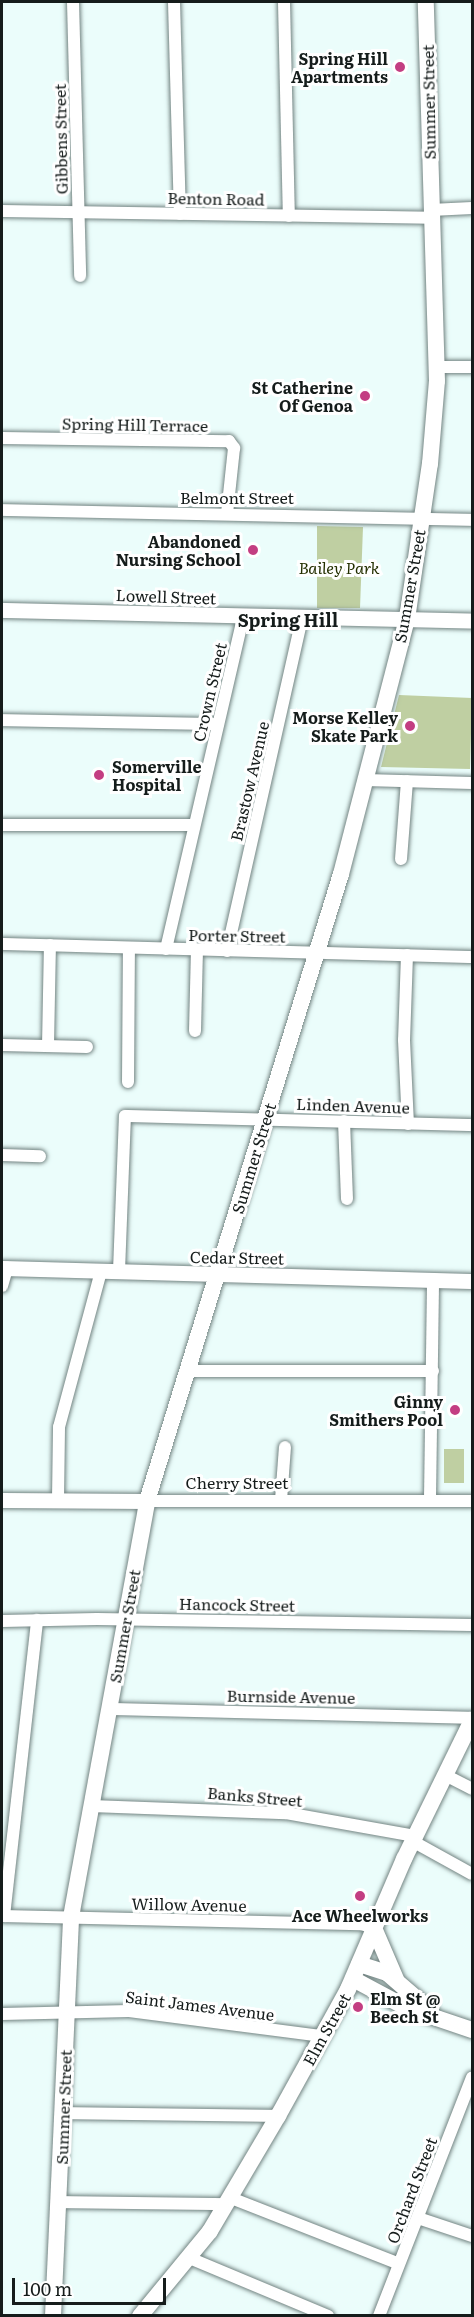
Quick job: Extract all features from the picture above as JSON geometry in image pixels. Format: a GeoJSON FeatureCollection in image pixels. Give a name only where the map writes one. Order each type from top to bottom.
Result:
{"type":"FeatureCollection","features":[{"type":"Feature","properties":{"kind":"main road","name":"Summer Street"},"geometry":{"type":"LineString","coordinates":[[53,2316],[71,1917],[147,1501],[266,1119],[315,953],[365,780],[407,620],[420,519],[432,453],[437,368],[426,2]]}},
{"type":"Feature","properties":{"kind":"main road","name":"Elm Street"},"geometry":{"type":"LineString","coordinates":[[140,2316],[229,2201],[278,2116],[356,1971],[414,1839],[472,1719]]}},
{"type":"Feature","properties":{"kind":"main road"},"geometry":{"type":"LineString","coordinates":[[374,1928],[400,1985]]}},
{"type":"Feature","properties":{"kind":"main road"},"geometry":{"type":"LineString","coordinates":[[356,1971],[384,1971],[442,2018]]}},
{"type":"Feature","properties":{"kind":"main road"},"geometry":{"type":"LineString","coordinates":[[356,1971],[401,2005],[472,2030]]}},
{"type":"Feature","properties":{"kind":"street","name":"Gibbens Street"},"geometry":{"type":"LineString","coordinates":[[73,2],[80,276]]}},
{"type":"Feature","properties":{"kind":"street"},"geometry":{"type":"LineString","coordinates":[[174,2],[180,214]]}},
{"type":"Feature","properties":{"kind":"street"},"geometry":{"type":"LineString","coordinates":[[284,2],[289,216]]}},
{"type":"Feature","properties":{"kind":"street","name":"Benton Road"},"geometry":{"type":"LineString","coordinates":[[2,211],[289,216],[431,214],[472,207]]}},
{"type":"Feature","properties":{"kind":"street"},"geometry":{"type":"LineString","coordinates":[[437,368],[472,367]]}},
{"type":"Feature","properties":{"kind":"street","name":"Spring Hill Terrace"},"geometry":{"type":"LineString","coordinates":[[2,438],[229,441],[234,448],[227,514]]}},
{"type":"Feature","properties":{"kind":"street","name":"Belmont Street"},"geometry":{"type":"LineString","coordinates":[[2,510],[472,520]]}},
{"type":"Feature","properties":{"kind":"street","name":"Lowell Street"},"geometry":{"type":"LineString","coordinates":[[2,610],[302,619],[472,621]]}},
{"type":"Feature","properties":{"kind":"street","name":"Crown Street"},"geometry":{"type":"LineString","coordinates":[[165,949],[243,617]]}},
{"type":"Feature","properties":{"kind":"street","name":"Brastow Avenue"},"geometry":{"type":"LineString","coordinates":[[227,951],[302,619]]}},
{"type":"Feature","properties":{"kind":"street"},"geometry":{"type":"LineString","coordinates":[[2,720],[218,724]]}},
{"type":"Feature","properties":{"kind":"street"},"geometry":{"type":"LineString","coordinates":[[365,780],[472,783]]}},
{"type":"Feature","properties":{"kind":"street"},"geometry":{"type":"LineString","coordinates":[[402,859],[407,781]]}},
{"type":"Feature","properties":{"kind":"street"},"geometry":{"type":"LineString","coordinates":[[2,825],[194,825]]}},
{"type":"Feature","properties":{"kind":"street","name":"Porter Street"},"geometry":{"type":"LineString","coordinates":[[2,944],[472,957]]}},
{"type":"Feature","properties":{"kind":"street"},"geometry":{"type":"LineString","coordinates":[[48,1046],[50,945]]}},
{"type":"Feature","properties":{"kind":"street"},"geometry":{"type":"LineString","coordinates":[[128,1082],[129,948]]}},
{"type":"Feature","properties":{"kind":"street"},"geometry":{"type":"LineString","coordinates":[[195,1031],[197,950]]}},
{"type":"Feature","properties":{"kind":"street"},"geometry":{"type":"LineString","coordinates":[[407,956],[404,1040],[408,1124]]}},
{"type":"Feature","properties":{"kind":"street"},"geometry":{"type":"LineString","coordinates":[[2,1045],[87,1047]]}},
{"type":"Feature","properties":{"kind":"street","name":"Linden Avenue"},"geometry":{"type":"LineString","coordinates":[[119,1271],[125,1116],[472,1125]]}},
{"type":"Feature","properties":{"kind":"street"},"geometry":{"type":"LineString","coordinates":[[344,1121],[347,1199]]}},
{"type":"Feature","properties":{"kind":"street"},"geometry":{"type":"LineString","coordinates":[[2,1155],[40,1156]]}},
{"type":"Feature","properties":{"kind":"street"},"geometry":{"type":"LineString","coordinates":[[2,1286],[4,1268]]}},
{"type":"Feature","properties":{"kind":"street","name":"Cedar Street"},"geometry":{"type":"LineString","coordinates":[[4,1268],[472,1281]]}},
{"type":"Feature","properties":{"kind":"street"},"geometry":{"type":"LineString","coordinates":[[58,1500],[59,1427],[101,1271]]}},
{"type":"Feature","properties":{"kind":"street"},"geometry":{"type":"LineString","coordinates":[[430,1499],[433,1280]]}},
{"type":"Feature","properties":{"kind":"street"},"geometry":{"type":"LineString","coordinates":[[188,1371],[433,1371]]}},
{"type":"Feature","properties":{"kind":"street"},"geometry":{"type":"LineString","coordinates":[[281,1500],[285,1448]]}},
{"type":"Feature","properties":{"kind":"street","name":"Cherry Street"},"geometry":{"type":"LineString","coordinates":[[2,1500],[430,1499],[472,1502]]}},
{"type":"Feature","properties":{"kind":"street","name":"Hancock Street"},"geometry":{"type":"LineString","coordinates":[[2,1621],[125,1619],[472,1626]]}},
{"type":"Feature","properties":{"kind":"street"},"geometry":{"type":"LineString","coordinates":[[3,1916],[37,1620]]}},
{"type":"Feature","properties":{"kind":"street","name":"Burnside Avenue"},"geometry":{"type":"LineString","coordinates":[[108,1709],[472,1719]]}},
{"type":"Feature","properties":{"kind":"street"},"geometry":{"type":"LineString","coordinates":[[445,1775],[472,1789]]}},
{"type":"Feature","properties":{"kind":"street","name":"Banks Street"},"geometry":{"type":"LineString","coordinates":[[91,1806],[286,1813],[414,1839],[472,1874]]}},
{"type":"Feature","properties":{"kind":"street","name":"Willow Avenue"},"geometry":{"type":"LineString","coordinates":[[3,1916],[361,1924],[374,1928]]}},
{"type":"Feature","properties":{"kind":"street","name":"Saint James Avenue"},"geometry":{"type":"LineString","coordinates":[[2,2014],[129,2011],[322,2036]]}},
{"type":"Feature","properties":{"kind":"street","name":"Orchard Street"},"geometry":{"type":"LineString","coordinates":[[379,2316],[472,2078]]}},
{"type":"Feature","properties":{"kind":"street"},"geometry":{"type":"LineString","coordinates":[[63,2113],[278,2116]]}},
{"type":"Feature","properties":{"kind":"street"},"geometry":{"type":"LineString","coordinates":[[59,2202],[229,2201],[399,2264]]}},
{"type":"Feature","properties":{"kind":"street"},"geometry":{"type":"LineString","coordinates":[[418,2217],[472,2236]]}},
{"type":"Feature","properties":{"kind":"street"},"geometry":{"type":"LineString","coordinates":[[187,2257],[328,2316]]}},
{"type":"Feature","properties":{"kind":"green space","name":"Bailey Park"},"geometry":{"type":"Polygon","coordinates":[[[317,526],[363,527],[360,608],[317,608],[317,526]]]}},
{"type":"Feature","properties":{"kind":"green space"},"geometry":{"type":"Polygon","coordinates":[[[399,695],[472,698],[470,769],[381,767],[399,695]]]}},
{"type":"Feature","properties":{"kind":"green space"},"geometry":{"type":"Polygon","coordinates":[[[444,1449],[464,1449],[464,1483],[444,1483],[444,1449]]]}},
{"type":"Feature","properties":{"kind":"place","name":"Spring Hill Apartments"},"geometry":{"type":"Point","coordinates":[400,67]}},
{"type":"Feature","properties":{"kind":"place","name":"St Catherine Of Genoa"},"geometry":{"type":"Point","coordinates":[365,396]}},
{"type":"Feature","properties":{"kind":"place","name":"Abandoned Nursing School"},"geometry":{"type":"Point","coordinates":[253,550]}},
{"type":"Feature","properties":{"kind":"place","name":"Morse Kelley Skate Park"},"geometry":{"type":"Point","coordinates":[410,726]}},
{"type":"Feature","properties":{"kind":"place","name":"Somerville Hospital"},"geometry":{"type":"Point","coordinates":[99,775]}},
{"type":"Feature","properties":{"kind":"place","name":"Ginny Smithers Pool"},"geometry":{"type":"Point","coordinates":[455,1410]}},
{"type":"Feature","properties":{"kind":"place","name":"Ace Wheelworks"},"geometry":{"type":"Point","coordinates":[360,1896]}},
{"type":"Feature","properties":{"kind":"place","name":"Elm St @ Beech St"},"geometry":{"type":"Point","coordinates":[358,2007]}},
{"type":"Feature","properties":{"kind":"district","name":"Spring Hill"},"geometry":{"type":"Point","coordinates":[288,620]}}]}
